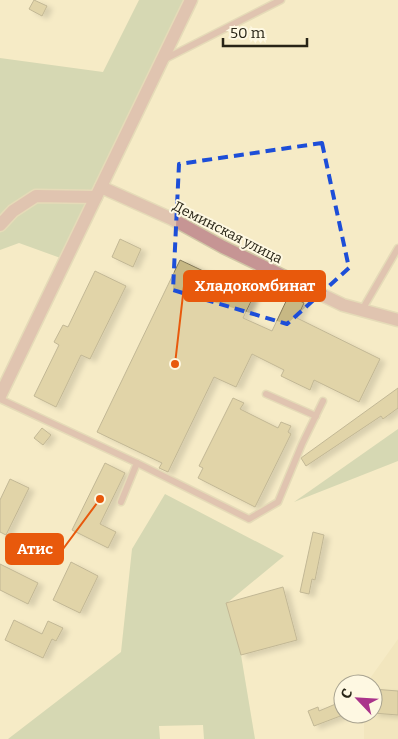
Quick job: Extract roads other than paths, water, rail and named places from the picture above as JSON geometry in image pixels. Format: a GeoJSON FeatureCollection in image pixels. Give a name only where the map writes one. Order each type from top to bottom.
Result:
{"type":"FeatureCollection","features":[{"type":"Feature","properties":{"kind":"street"},"geometry":{"type":"LineString","coordinates":[[0,398],[191,0]]}},
{"type":"Feature","properties":{"kind":"street"},"geometry":{"type":"LineString","coordinates":[[0,225],[13,211],[36,196],[99,192]]}},
{"type":"Feature","properties":{"kind":"street","name":"Деминская улица"},"geometry":{"type":"LineString","coordinates":[[99,192],[172,219],[223,247],[343,305],[398,320]]}},
{"type":"Feature","properties":{"kind":"lane"},"geometry":{"type":"LineString","coordinates":[[162,61],[281,0]]}},
{"type":"Feature","properties":{"kind":"lane"},"geometry":{"type":"LineString","coordinates":[[362,310],[398,248]]}},
{"type":"Feature","properties":{"kind":"lane"},"geometry":{"type":"LineString","coordinates":[[266,394],[316,416]]}},
{"type":"Feature","properties":{"kind":"lane"},"geometry":{"type":"LineString","coordinates":[[0,398],[249,519],[278,502],[323,401]]}},
{"type":"Feature","properties":{"kind":"lane"},"geometry":{"type":"LineString","coordinates":[[121,502],[137,463]]}},
{"type":"Feature","properties":{"kind":"place","name":"Хладокомбинат"},"geometry":{"type":"Point","coordinates":[175,364]}},
{"type":"Feature","properties":{"kind":"place","name":"Атис"},"geometry":{"type":"Point","coordinates":[100,499]}}]}
